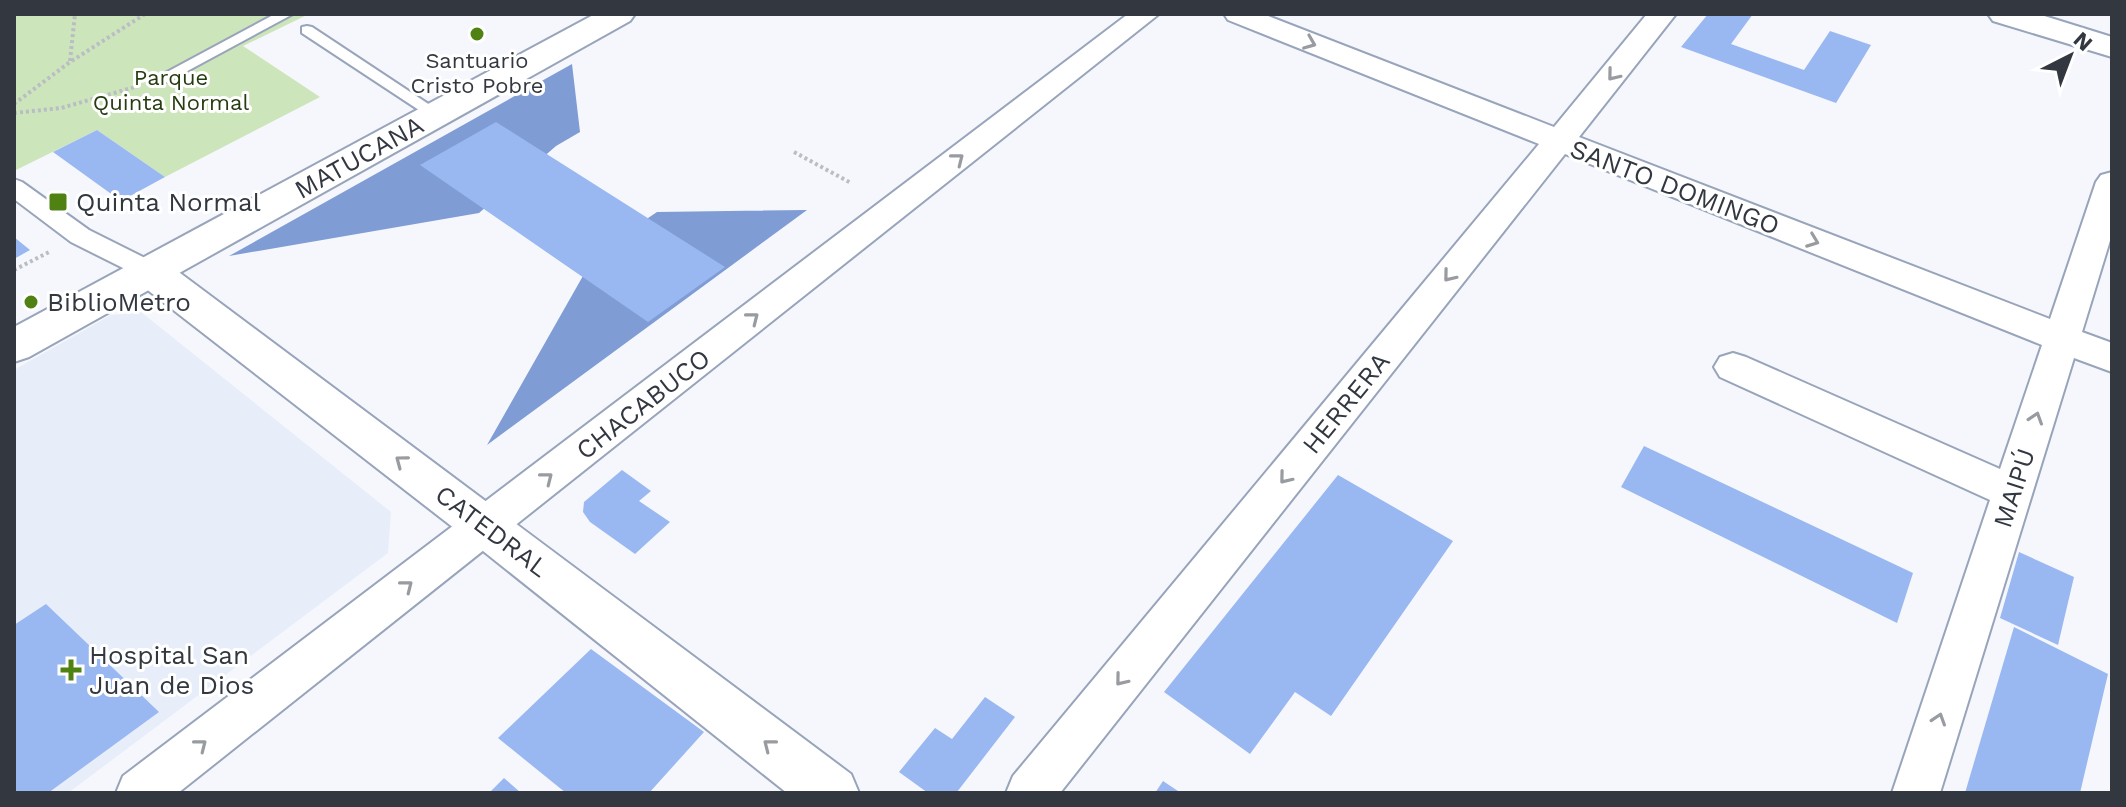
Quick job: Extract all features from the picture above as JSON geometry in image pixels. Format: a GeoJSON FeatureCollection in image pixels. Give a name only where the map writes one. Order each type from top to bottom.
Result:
{"type":"FeatureCollection","features":[{"type":"Feature","properties":{"kind":"main road","name":"MATUCANA"},"geometry":{"type":"LineString","coordinates":[[14,346],[619,14]]}},
{"type":"Feature","properties":{"kind":"main road"},"geometry":{"type":"LineString","coordinates":[[2004,14],[2112,47]]}},
{"type":"Feature","properties":{"kind":"main road","name":"CATEDRAL"},"geometry":{"type":"LineString","coordinates":[[150,271],[831,793]]}},
{"type":"Feature","properties":{"kind":"street","name":"CHACABUCO"},"geometry":{"type":"LineString","coordinates":[[140,793],[1145,14]]}},
{"type":"Feature","properties":{"kind":"street","name":"SANTO DOMINGO"},"geometry":{"type":"LineString","coordinates":[[1238,14],[2112,358]]}},
{"type":"Feature","properties":{"kind":"street","name":"HERRERA"},"geometry":{"type":"LineString","coordinates":[[1030,793],[1662,14]]}},
{"type":"Feature","properties":{"kind":"street","name":"MAIPÚ"},"geometry":{"type":"LineString","coordinates":[[1916,793],[2112,182]]}},
{"type":"Feature","properties":{"kind":"street"},"geometry":{"type":"LineString","coordinates":[[14,187],[80,236],[150,271]]}},
{"type":"Feature","properties":{"kind":"street"},"geometry":{"type":"LineString","coordinates":[[1733,367],[2012,492]]}},
{"type":"Feature","properties":{"kind":"lane"},"geometry":{"type":"LineString","coordinates":[[162,79],[286,14]]}},
{"type":"Feature","properties":{"kind":"lane"},"geometry":{"type":"LineString","coordinates":[[307,30],[437,115]]}},
{"type":"Feature","properties":{"kind":"path"},"geometry":{"type":"LineString","coordinates":[[70,62],[75,14]]}},
{"type":"Feature","properties":{"kind":"path"},"geometry":{"type":"LineString","coordinates":[[14,104],[70,62],[145,14]]}},
{"type":"Feature","properties":{"kind":"path"},"geometry":{"type":"LineString","coordinates":[[14,113],[61,108],[162,79]]}},
{"type":"Feature","properties":{"kind":"path"},"geometry":{"type":"LineString","coordinates":[[794,152],[851,183]]}},
{"type":"Feature","properties":{"kind":"path"},"geometry":{"type":"LineString","coordinates":[[14,270],[80,236]]}},
{"type":"Feature","properties":{"kind":"shaded area"},"geometry":{"type":"Polygon","coordinates":[[[141,312],[391,512],[388,553],[68,793],[14,793],[14,370],[111,315],[141,312]]]}},
{"type":"Feature","properties":{"kind":"green space","name":"Parque Quinta Normal"},"geometry":{"type":"Polygon","coordinates":[[[14,14],[309,14],[243,46],[320,97],[165,177],[97,130],[14,171],[14,14]]]}},
{"type":"Feature","properties":{"kind":"water"},"geometry":{"type":"Polygon","coordinates":[[[572,64],[580,132],[556,146],[479,213],[229,256],[572,64]]]}},
{"type":"Feature","properties":{"kind":"water"},"geometry":{"type":"Polygon","coordinates":[[[807,210],[487,445],[596,253],[657,212],[807,210]]]}},
{"type":"Feature","properties":{"kind":"building"},"geometry":{"type":"Polygon","coordinates":[[[1708,14],[1753,14],[1731,44],[1804,70],[1830,31],[1871,45],[1836,103],[1681,47],[1708,14]]]}},
{"type":"Feature","properties":{"kind":"building"},"geometry":{"type":"Polygon","coordinates":[[[496,122],[725,267],[648,322],[420,165],[496,122]]]}},
{"type":"Feature","properties":{"kind":"building"},"geometry":{"type":"Polygon","coordinates":[[[97,130],[165,177],[121,201],[53,152],[97,130]]]}},
{"type":"Feature","properties":{"kind":"building"},"geometry":{"type":"Polygon","coordinates":[[[14,237],[30,250],[14,259],[14,237]]]}},
{"type":"Feature","properties":{"kind":"building"},"geometry":{"type":"Polygon","coordinates":[[[1644,446],[1913,573],[1897,623],[1621,487],[1644,446]]]}},
{"type":"Feature","properties":{"kind":"building"},"geometry":{"type":"Polygon","coordinates":[[[622,470],[651,491],[639,501],[670,522],[635,554],[590,522],[583,512],[584,502],[622,470]]]}},
{"type":"Feature","properties":{"kind":"building"},"geometry":{"type":"Polygon","coordinates":[[[1338,475],[1453,541],[1331,716],[1295,692],[1250,754],[1164,692],[1338,475]]]}},
{"type":"Feature","properties":{"kind":"building"},"geometry":{"type":"Polygon","coordinates":[[[2019,552],[2074,577],[2058,645],[2000,618],[2019,552]]]}},
{"type":"Feature","properties":{"kind":"building","name":"Hospital San Juan de Dios"},"geometry":{"type":"Polygon","coordinates":[[[46,604],[159,712],[48,793],[14,793],[14,625],[46,604]]]}},
{"type":"Feature","properties":{"kind":"building"},"geometry":{"type":"Polygon","coordinates":[[[2014,627],[2108,674],[2080,793],[1965,793],[2014,627]]]}},
{"type":"Feature","properties":{"kind":"building"},"geometry":{"type":"Polygon","coordinates":[[[591,649],[704,732],[649,793],[566,793],[498,738],[591,649]]]}},
{"type":"Feature","properties":{"kind":"building"},"geometry":{"type":"Polygon","coordinates":[[[985,697],[1015,717],[957,792],[928,793],[899,772],[935,728],[952,739],[985,697]]]}},
{"type":"Feature","properties":{"kind":"building"},"geometry":{"type":"Polygon","coordinates":[[[504,778],[521,793],[489,793],[504,778]]]}},
{"type":"Feature","properties":{"kind":"building"},"geometry":{"type":"Polygon","coordinates":[[[1163,781],[1181,793],[1155,793],[1163,781]]]}},
{"type":"Feature","properties":{"kind":"place","name":"Santuario Cristo Pobre"},"geometry":{"type":"Point","coordinates":[477,34]}},
{"type":"Feature","properties":{"kind":"place","name":"Quinta Normal"},"geometry":{"type":"Point","coordinates":[58,202]}},
{"type":"Feature","properties":{"kind":"place","name":"BiblioMetro"},"geometry":{"type":"Point","coordinates":[31,302]}},
{"type":"Feature","properties":{"kind":"place","name":"Hospital San Juan de Dios"},"geometry":{"type":"Point","coordinates":[71,670]}}]}
